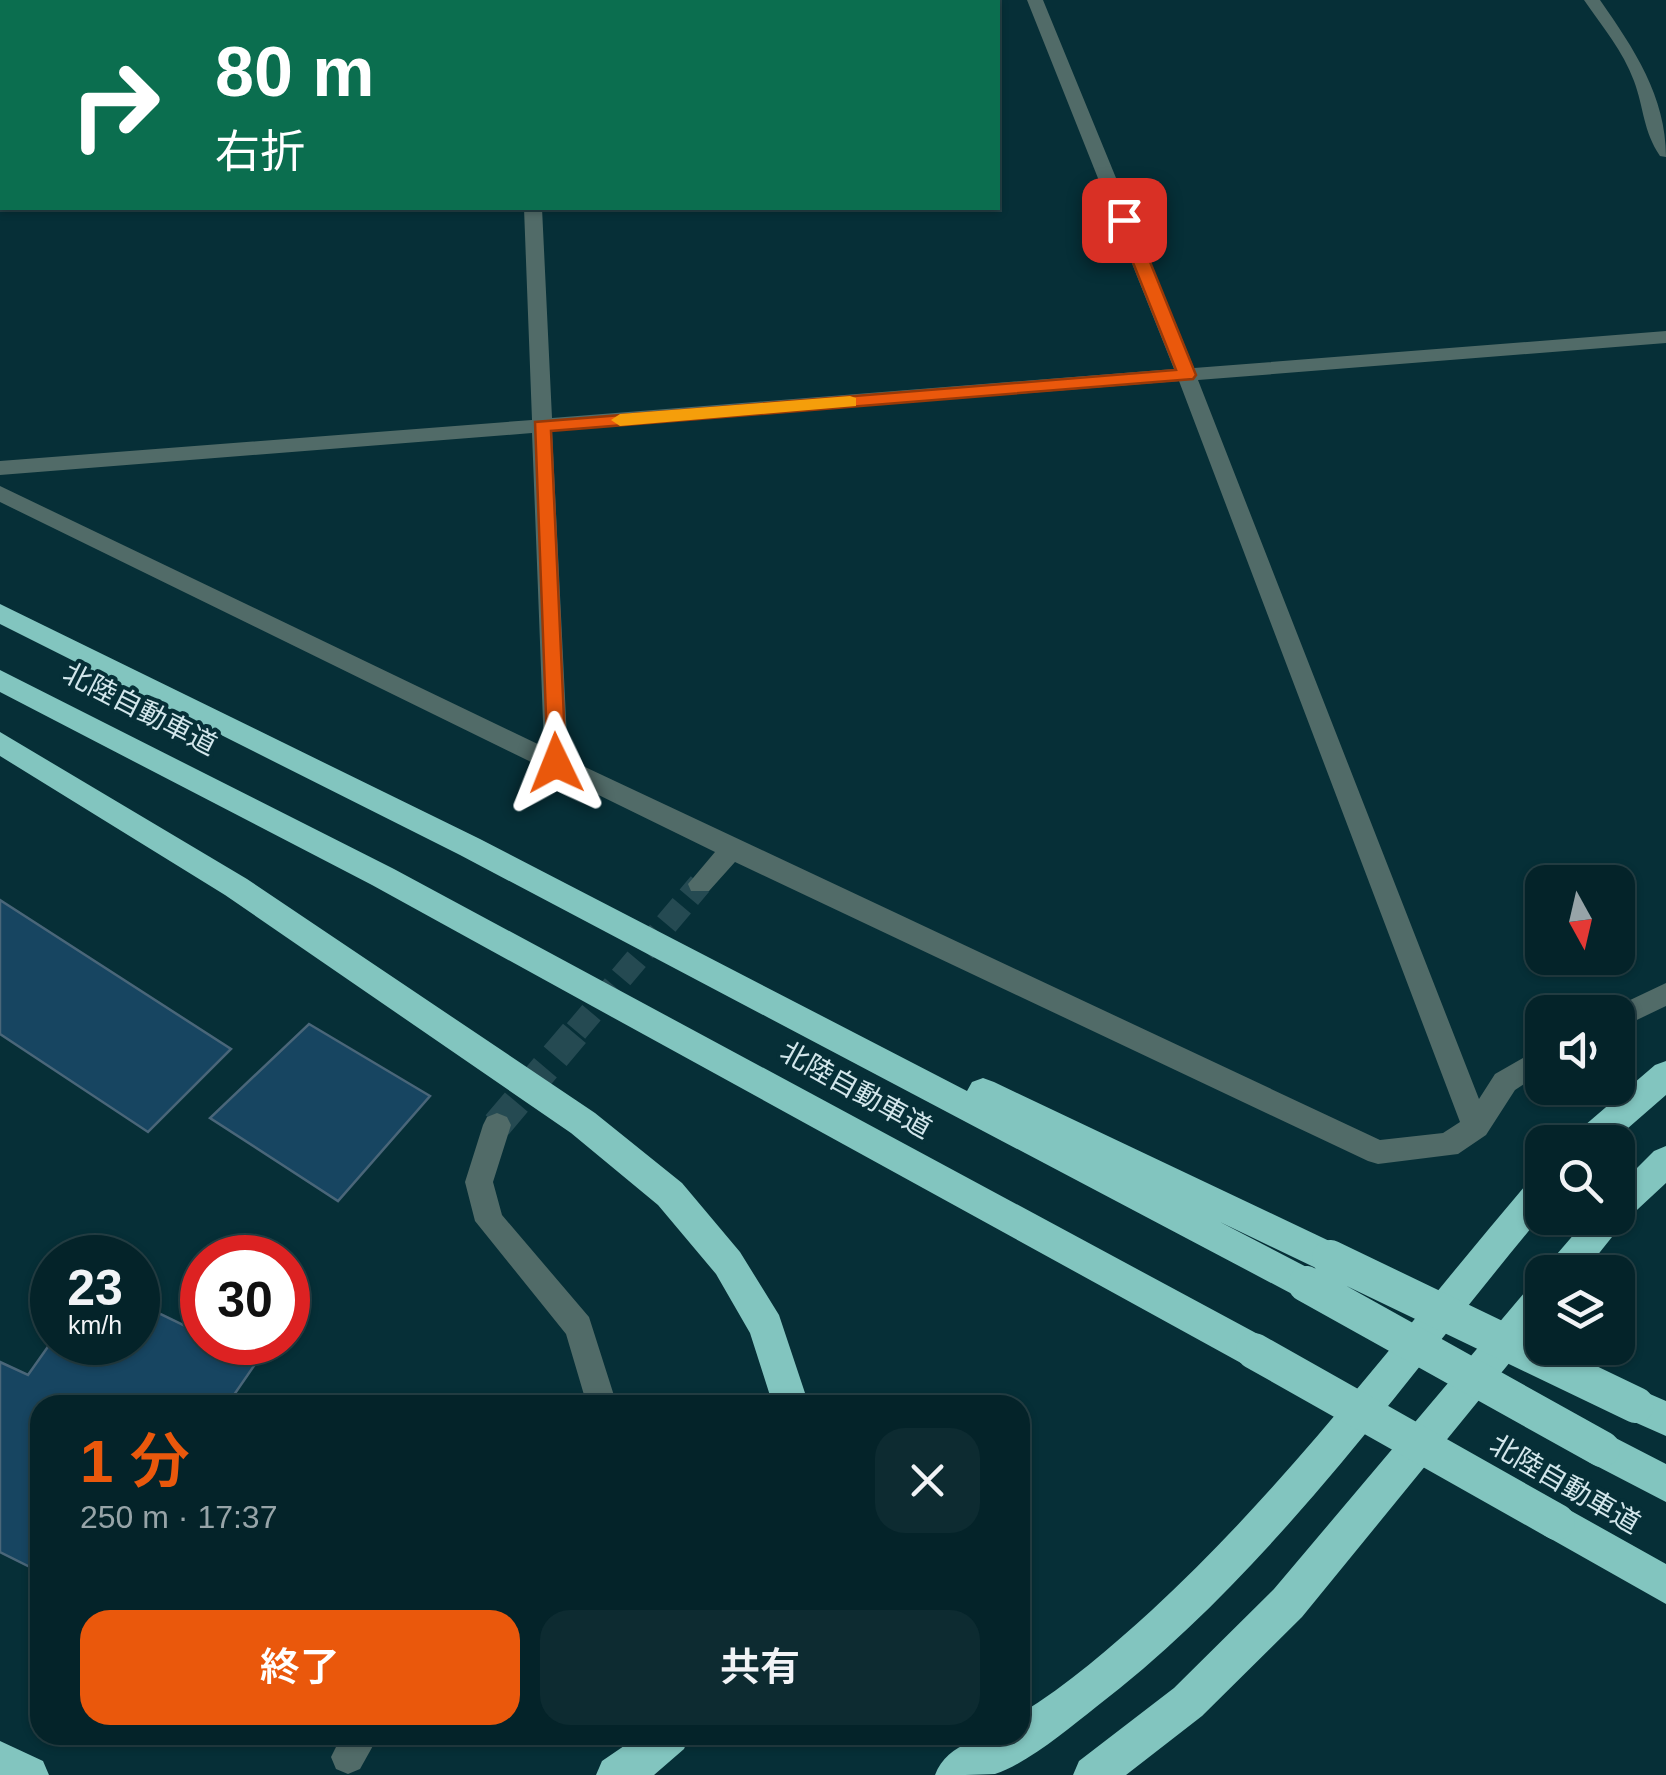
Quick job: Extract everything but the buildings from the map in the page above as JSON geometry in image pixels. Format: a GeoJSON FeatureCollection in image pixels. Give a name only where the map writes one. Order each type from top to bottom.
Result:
{"type":"FeatureCollection","features":[{"type":"Feature","properties":{"kind":"highway","name":"北陸自動車道"},"geometry":{"type":"LineString","coordinates":[[0,614],[1318,1271],[1666,1484]]}},
{"type":"Feature","properties":{"kind":"highway","name":"北陸自動車道"},"geometry":{"type":"LineString","coordinates":[[0,680],[383,877],[1254,1351],[1666,1584]]}},
{"type":"Feature","properties":{"kind":"highway"},"geometry":{"type":"LineString","coordinates":[[0,742],[236,887],[583,1123],[670,1194],[728,1263],[766,1327],[788,1395]]}},
{"type":"Feature","properties":{"kind":"highway"},"geometry":{"type":"LineString","coordinates":[[1609,1125],[1666,1075]]}},
{"type":"Feature","properties":{"kind":"highway"},"geometry":{"type":"LineString","coordinates":[[1635,1192],[1666,1161]]}},
{"type":"Feature","properties":{"kind":"highway"},"geometry":{"type":"LineString","coordinates":[[1030,1732],[1118,1668],[1226,1570],[1326,1456],[1525,1212]]}},
{"type":"Feature","properties":{"kind":"highway"},"geometry":{"type":"LineString","coordinates":[[1577,1255],[1595,1235]]}},
{"type":"Feature","properties":{"kind":"highway"},"geometry":{"type":"LineString","coordinates":[[1318,1271],[1651,1412]]}},
{"type":"Feature","properties":{"kind":"highway"},"geometry":{"type":"LineString","coordinates":[[1094,1775],[1188,1702],[1288,1603],[1525,1317]]}},
{"type":"Feature","properties":{"kind":"highway"},"geometry":{"type":"LineString","coordinates":[[616,1775],[659,1745]]}},
{"type":"Feature","properties":{"kind":"highway"},"geometry":{"type":"LineString","coordinates":[[955,1775],[1012,1745]]}},
{"type":"Feature","properties":{"kind":"highway"},"geometry":{"type":"LineString","coordinates":[[0,1761],[28,1775]]}},
{"type":"Feature","properties":{"kind":"street"},"geometry":{"type":"LineString","coordinates":[[1036,0],[1186,375],[1476,1127]]}},
{"type":"Feature","properties":{"kind":"street"},"geometry":{"type":"LineString","coordinates":[[1592,0],[1633,60],[1646,90],[1650,130],[1666,152]]}},
{"type":"Feature","properties":{"kind":"street"},"geometry":{"type":"LineString","coordinates":[[533,210],[556,763]]}},
{"type":"Feature","properties":{"kind":"street"},"geometry":{"type":"LineString","coordinates":[[0,468],[1666,337]]}},
{"type":"Feature","properties":{"kind":"street"},"geometry":{"type":"LineString","coordinates":[[0,493],[732,848],[1378,1152],[1448,1145],[1476,1127],[1505,1082],[1525,1069]]}},
{"type":"Feature","properties":{"kind":"street"},"geometry":{"type":"LineString","coordinates":[[700,884],[732,848]]}},
{"type":"Feature","properties":{"kind":"street"},"geometry":{"type":"LineString","coordinates":[[1635,1010],[1666,994]]}},
{"type":"Feature","properties":{"kind":"street"},"geometry":{"type":"LineString","coordinates":[[497,1124],[479,1182],[490,1221],[579,1328],[599,1395]]}},
{"type":"Feature","properties":{"kind":"tunnel"},"geometry":{"type":"LineString","coordinates":[[576,1031],[700,884]]}},
{"type":"Feature","properties":{"kind":"tunnel"},"geometry":{"type":"LineString","coordinates":[[497,1125],[579,1028]]}},
{"type":"Feature","properties":{"kind":"slow traffic"},"geometry":{"type":"LineString","coordinates":[[620,420],[850,402]]}},
{"type":"Feature","properties":{"kind":"route"},"geometry":{"type":"LineString","coordinates":[[556,763],[541,426],[1186,375],[1124,220]]}}]}
